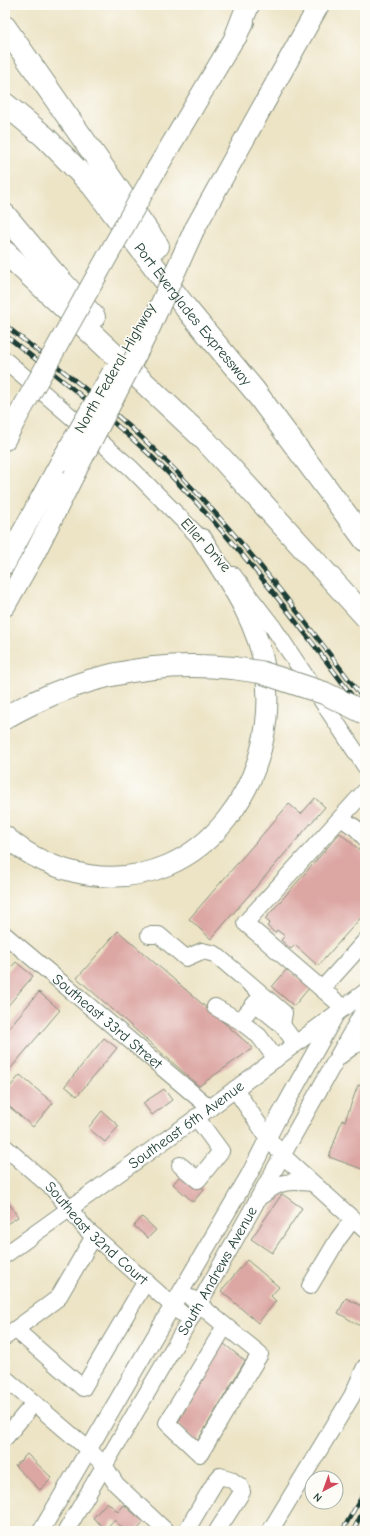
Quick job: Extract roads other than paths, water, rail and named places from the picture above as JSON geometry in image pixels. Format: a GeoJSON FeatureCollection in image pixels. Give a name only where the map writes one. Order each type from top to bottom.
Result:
{"type":"FeatureCollection","features":[{"type":"Feature","properties":{"kind":"highway"},"geometry":{"type":"LineString","coordinates":[[236,36],[248,5]]}},
{"type":"Feature","properties":{"kind":"highway"},"geometry":{"type":"LineString","coordinates":[[5,27],[196,301],[254,390]]}},
{"type":"Feature","properties":{"kind":"highway","name":"Port Everglades Expressway"},"geometry":{"type":"LineString","coordinates":[[5,104],[45,137],[92,185],[186,308],[254,390],[365,540]]}},
{"type":"Feature","properties":{"kind":"highway"},"geometry":{"type":"LineString","coordinates":[[5,215],[73,295],[141,365],[205,440],[365,616]]}},
{"type":"Feature","properties":{"kind":"highway"},"geometry":{"type":"LineString","coordinates":[[5,252],[205,440]]}},
{"type":"Feature","properties":{"kind":"highway"},"geometry":{"type":"LineString","coordinates":[[5,718],[45,697],[77,684],[154,667],[192,665],[233,668],[260,672],[324,692],[365,713]]}},
{"type":"Feature","properties":{"kind":"main road"},"geometry":{"type":"LineString","coordinates":[[9,433],[153,175],[254,5]]}},
{"type":"Feature","properties":{"kind":"main road","name":"North Federal Highway"},"geometry":{"type":"LineString","coordinates":[[5,564],[67,469],[194,230],[319,5]]}},
{"type":"Feature","properties":{"kind":"main road"},"geometry":{"type":"LineString","coordinates":[[5,606],[35,553],[67,469]]}},
{"type":"Feature","properties":{"kind":"main road"},"geometry":{"type":"LineString","coordinates":[[5,836],[30,855],[56,866],[89,875],[126,877],[149,873],[184,857],[207,840],[233,812],[246,790],[261,749],[266,721],[265,669],[256,636],[242,604],[202,539]]}},
{"type":"Feature","properties":{"kind":"street","name":"Eller Drive"},"geometry":{"type":"LineString","coordinates":[[5,360],[131,468],[202,539],[236,578],[273,627],[365,766]]}},
{"type":"Feature","properties":{"kind":"street"},"geometry":{"type":"LineString","coordinates":[[340,1011],[322,989],[245,923],[365,791]]}},
{"type":"Feature","properties":{"kind":"street"},"geometry":{"type":"LineString","coordinates":[[341,818],[357,829],[365,838]]}},
{"type":"Feature","properties":{"kind":"street","name":"Southeast 33rd Street"},"geometry":{"type":"LineString","coordinates":[[5,935],[210,1108]]}},
{"type":"Feature","properties":{"kind":"street"},"geometry":{"type":"LineString","coordinates":[[149,935],[159,935],[186,958],[202,951],[215,954],[284,1013],[282,1025]]}},
{"type":"Feature","properties":{"kind":"street"},"geometry":{"type":"LineString","coordinates":[[322,989],[365,941]]}},
{"type":"Feature","properties":{"kind":"street","name":"Southeast 6th Avenue"},"geometry":{"type":"LineString","coordinates":[[5,1255],[68,1208],[210,1108],[365,992]]}},
{"type":"Feature","properties":{"kind":"street"},"geometry":{"type":"LineString","coordinates":[[240,1021],[255,1003],[282,1025],[296,1044]]}},
{"type":"Feature","properties":{"kind":"street"},"geometry":{"type":"LineString","coordinates":[[215,1007],[240,1021],[259,1036],[276,1059]]}},
{"type":"Feature","properties":{"kind":"street","name":"South Andrews Avenue"},"geometry":{"type":"LineString","coordinates":[[66,1531],[258,1200],[365,1008]]}},
{"type":"Feature","properties":{"kind":"street","name":"South Andrews Avenue"},"geometry":{"type":"LineString","coordinates":[[42,1531],[250,1175],[268,1138],[340,1011]]}},
{"type":"Feature","properties":{"kind":"street"},"geometry":{"type":"LineString","coordinates":[[336,1059],[353,1046],[365,1041]]}},
{"type":"Feature","properties":{"kind":"street"},"geometry":{"type":"LineString","coordinates":[[236,1089],[268,1138],[283,1156],[365,1230]]}},
{"type":"Feature","properties":{"kind":"street"},"geometry":{"type":"LineString","coordinates":[[180,1165],[198,1180],[221,1152],[196,1117]]}},
{"type":"Feature","properties":{"kind":"street","name":"Southeast 32nd Court"},"geometry":{"type":"LineString","coordinates":[[5,1147],[54,1189],[68,1208],[94,1236],[189,1320]]}},
{"type":"Feature","properties":{"kind":"street"},"geometry":{"type":"LineString","coordinates":[[258,1200],[272,1187],[280,1183],[312,1183]]}},
{"type":"Feature","properties":{"kind":"street"},"geometry":{"type":"LineString","coordinates":[[310,1286],[338,1239],[353,1219]]}},
{"type":"Feature","properties":{"kind":"street"},"geometry":{"type":"LineString","coordinates":[[94,1236],[58,1298],[10,1334],[83,1388],[146,1282]]}},
{"type":"Feature","properties":{"kind":"street"},"geometry":{"type":"LineString","coordinates":[[182,1291],[260,1354],[200,1454],[167,1423],[225,1326]]}},
{"type":"Feature","properties":{"kind":"street"},"geometry":{"type":"LineString","coordinates":[[270,1531],[352,1396],[365,1367]]}},
{"type":"Feature","properties":{"kind":"street"},"geometry":{"type":"LineString","coordinates":[[5,1378],[89,1450],[104,1465],[116,1484],[161,1526]]}},
{"type":"Feature","properties":{"kind":"street"},"geometry":{"type":"LineString","coordinates":[[5,1438],[34,1403]]}},
{"type":"Feature","properties":{"kind":"street"},"geometry":{"type":"LineString","coordinates":[[186,1531],[220,1476],[230,1479],[240,1486],[242,1492],[217,1531]]}},
{"type":"Feature","properties":{"kind":"railway"},"geometry":{"type":"LineString","coordinates":[[5,325],[120,418],[185,480],[265,572],[365,701]]}},
{"type":"Feature","properties":{"kind":"railway"},"geometry":{"type":"LineString","coordinates":[[5,335],[115,424],[150,455],[180,485],[236,547],[289,612],[365,713]]}},
{"type":"Feature","properties":{"kind":"railway"},"geometry":{"type":"LineString","coordinates":[[342,1531],[365,1491]]}},
{"type":"Feature","properties":{"kind":"railway"},"geometry":{"type":"LineString","coordinates":[[353,1531],[365,1507]]}}]}
